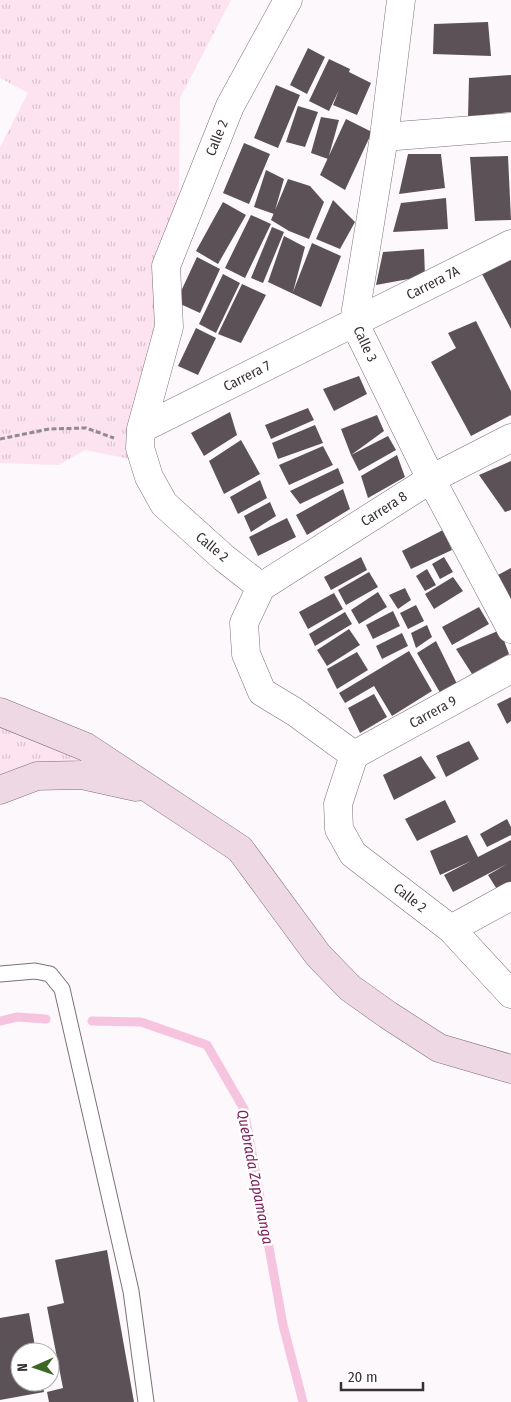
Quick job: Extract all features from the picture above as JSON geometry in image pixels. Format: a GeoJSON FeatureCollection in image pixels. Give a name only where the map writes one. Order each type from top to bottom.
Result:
{"type":"FeatureCollection","features":[{"type":"Feature","properties":{"kind":"street","name":"Calle 2"},"geometry":{"type":"LineString","coordinates":[[262,587],[224,558],[164,504],[149,477],[140,438],[170,327],[166,266],[230,106],[288,0]]}},
{"type":"Feature","properties":{"kind":"street","name":"Calle 3"},"geometry":{"type":"LineString","coordinates":[[402,0],[384,137],[354,322],[431,479],[511,629]]}},
{"type":"Feature","properties":{"kind":"street"},"geometry":{"type":"LineString","coordinates":[[384,137],[511,127]]}},
{"type":"Feature","properties":{"kind":"street","name":"Carrera 7A"},"geometry":{"type":"LineString","coordinates":[[354,322],[511,244]]}},
{"type":"Feature","properties":{"kind":"street","name":"Carrera 7"},"geometry":{"type":"LineString","coordinates":[[140,438],[354,322]]}},
{"type":"Feature","properties":{"kind":"street","name":"Carrera 8"},"geometry":{"type":"LineString","coordinates":[[262,587],[431,479],[511,438]]}},
{"type":"Feature","properties":{"kind":"street"},"geometry":{"type":"LineString","coordinates":[[262,587],[244,623],[246,654],[262,692],[294,712],[354,755]]}},
{"type":"Feature","properties":{"kind":"street","name":"Carrera 9"},"geometry":{"type":"LineString","coordinates":[[354,755],[511,669]]}},
{"type":"Feature","properties":{"kind":"street"},"geometry":{"type":"LineString","coordinates":[[0,712],[86,747],[240,849],[318,955],[350,988],[439,1048],[511,1069]]}},
{"type":"Feature","properties":{"kind":"street","name":"Calle 2"},"geometry":{"type":"LineString","coordinates":[[354,755],[338,804],[339,830],[353,854],[451,929],[511,994]]}},
{"type":"Feature","properties":{"kind":"street"},"geometry":{"type":"LineString","coordinates":[[0,790],[37,776],[82,775],[152,791]]}},
{"type":"Feature","properties":{"kind":"street"},"geometry":{"type":"LineString","coordinates":[[451,929],[511,896]]}},
{"type":"Feature","properties":{"kind":"street"},"geometry":{"type":"LineString","coordinates":[[439,1048],[511,1050]]}},
{"type":"Feature","properties":{"kind":"lane"},"geometry":{"type":"LineString","coordinates":[[0,974],[35,971],[50,974],[62,989],[131,1291],[146,1402]]}},
{"type":"Feature","properties":{"kind":"path"},"geometry":{"type":"LineString","coordinates":[[0,439],[49,429],[86,428],[140,438]]}},
{"type":"Feature","properties":{"kind":"green space"},"geometry":{"type":"Polygon","coordinates":[[[0,0],[231,0],[180,98],[178,289],[140,461],[85,450],[59,465],[0,463],[0,147],[28,93],[0,78],[0,0]]]}},
{"type":"Feature","properties":{"kind":"green space"},"geometry":{"type":"Polygon","coordinates":[[[0,725],[101,767],[0,780],[0,725]]]}},
{"type":"Feature","properties":{"kind":"building"},"geometry":{"type":"Polygon","coordinates":[[[488,22],[491,56],[433,54],[434,24],[488,22]]]}},
{"type":"Feature","properties":{"kind":"building"},"geometry":{"type":"Polygon","coordinates":[[[308,48],[325,57],[307,94],[290,85],[308,48]]]}},
{"type":"Feature","properties":{"kind":"building"},"geometry":{"type":"Polygon","coordinates":[[[329,59],[350,69],[349,72],[371,83],[357,115],[333,105],[339,90],[329,111],[309,101],[329,59]]]}},
{"type":"Feature","properties":{"kind":"building"},"geometry":{"type":"Polygon","coordinates":[[[511,75],[511,112],[468,117],[469,78],[511,75]]]}},
{"type":"Feature","properties":{"kind":"building"},"geometry":{"type":"Polygon","coordinates":[[[276,85],[300,95],[278,148],[254,138],[276,85]]]}},
{"type":"Feature","properties":{"kind":"building"},"geometry":{"type":"Polygon","coordinates":[[[298,106],[318,112],[305,147],[286,142],[298,106]]]}},
{"type":"Feature","properties":{"kind":"building"},"geometry":{"type":"Polygon","coordinates":[[[321,117],[339,120],[328,159],[311,153],[321,117]]]}},
{"type":"Feature","properties":{"kind":"building"},"geometry":{"type":"Polygon","coordinates":[[[346,119],[372,132],[345,190],[320,175],[346,119]]]}},
{"type":"Feature","properties":{"kind":"building"},"geometry":{"type":"Polygon","coordinates":[[[244,143],[270,154],[249,204],[223,193],[244,143]]]}},
{"type":"Feature","properties":{"kind":"building"},"geometry":{"type":"Polygon","coordinates":[[[408,154],[441,154],[445,188],[399,194],[408,154]]]}},
{"type":"Feature","properties":{"kind":"building"},"geometry":{"type":"Polygon","coordinates":[[[508,156],[511,220],[475,221],[470,157],[508,156]]]}},
{"type":"Feature","properties":{"kind":"building"},"geometry":{"type":"Polygon","coordinates":[[[266,170],[284,179],[274,214],[254,207],[266,170]]]}},
{"type":"Feature","properties":{"kind":"building"},"geometry":{"type":"Polygon","coordinates":[[[288,179],[310,186],[324,202],[309,239],[289,231],[271,220],[288,179]]]}},
{"type":"Feature","properties":{"kind":"building"},"geometry":{"type":"Polygon","coordinates":[[[446,198],[448,229],[393,232],[401,203],[446,198]]]}},
{"type":"Feature","properties":{"kind":"building"},"geometry":{"type":"Polygon","coordinates":[[[333,200],[355,222],[340,249],[316,239],[333,200]]]}},
{"type":"Feature","properties":{"kind":"building"},"geometry":{"type":"Polygon","coordinates":[[[223,202],[246,215],[218,264],[196,251],[223,202]]]}},
{"type":"Feature","properties":{"kind":"building"},"geometry":{"type":"Polygon","coordinates":[[[251,215],[271,224],[245,278],[225,268],[251,215]]]}},
{"type":"Feature","properties":{"kind":"building"},"geometry":{"type":"Polygon","coordinates":[[[272,227],[284,232],[263,283],[251,278],[272,227]]]}},
{"type":"Feature","properties":{"kind":"building"},"geometry":{"type":"Polygon","coordinates":[[[284,236],[305,247],[293,292],[312,243],[341,256],[321,307],[268,282],[284,236]]]}},
{"type":"Feature","properties":{"kind":"building"},"geometry":{"type":"Polygon","coordinates":[[[424,249],[425,276],[376,285],[383,252],[424,249]]]}},
{"type":"Feature","properties":{"kind":"building"},"geometry":{"type":"Polygon","coordinates":[[[197,257],[220,269],[200,313],[176,302],[197,257]]]}},
{"type":"Feature","properties":{"kind":"building"},"geometry":{"type":"Polygon","coordinates":[[[511,259],[511,329],[482,274],[511,259]]]}},
{"type":"Feature","properties":{"kind":"building"},"geometry":{"type":"Polygon","coordinates":[[[223,274],[240,283],[216,333],[199,324],[223,274]]]}},
{"type":"Feature","properties":{"kind":"building"},"geometry":{"type":"Polygon","coordinates":[[[242,284],[266,295],[241,343],[218,334],[242,284]]]}},
{"type":"Feature","properties":{"kind":"building"},"geometry":{"type":"Polygon","coordinates":[[[476,321],[511,391],[511,415],[471,436],[431,362],[456,348],[448,333],[476,321]]]}},
{"type":"Feature","properties":{"kind":"building"},"geometry":{"type":"Polygon","coordinates":[[[196,328],[216,338],[198,375],[178,366],[196,328]]]}},
{"type":"Feature","properties":{"kind":"building"},"geometry":{"type":"Polygon","coordinates":[[[359,376],[367,394],[334,411],[323,389],[359,376]]]}},
{"type":"Feature","properties":{"kind":"building"},"geometry":{"type":"Polygon","coordinates":[[[308,408],[314,420],[271,439],[265,425],[308,408]]]}},
{"type":"Feature","properties":{"kind":"building"},"geometry":{"type":"Polygon","coordinates":[[[230,412],[237,435],[204,456],[191,433],[230,412]]]}},
{"type":"Feature","properties":{"kind":"building"},"geometry":{"type":"Polygon","coordinates":[[[377,415],[384,431],[351,455],[341,429],[377,415]]]}},
{"type":"Feature","properties":{"kind":"building"},"geometry":{"type":"Polygon","coordinates":[[[315,425],[323,443],[278,459],[272,443],[315,425]]]}},
{"type":"Feature","properties":{"kind":"building"},"geometry":{"type":"Polygon","coordinates":[[[388,436],[396,450],[359,471],[351,455],[388,436]]]}},
{"type":"Feature","properties":{"kind":"building"},"geometry":{"type":"Polygon","coordinates":[[[241,440],[260,474],[224,494],[209,461],[241,440]]]}},
{"type":"Feature","properties":{"kind":"building"},"geometry":{"type":"Polygon","coordinates":[[[323,446],[333,465],[289,485],[279,465],[323,446]]]}},
{"type":"Feature","properties":{"kind":"building"},"geometry":{"type":"Polygon","coordinates":[[[397,455],[405,477],[368,498],[361,476],[397,455]]]}},
{"type":"Feature","properties":{"kind":"building"},"geometry":{"type":"Polygon","coordinates":[[[511,461],[511,510],[505,512],[479,475],[511,461]]]}},
{"type":"Feature","properties":{"kind":"building"},"geometry":{"type":"Polygon","coordinates":[[[338,468],[344,483],[300,504],[290,491],[338,468]]]}},
{"type":"Feature","properties":{"kind":"building"},"geometry":{"type":"Polygon","coordinates":[[[260,480],[267,498],[238,514],[230,497],[260,480]]]}},
{"type":"Feature","properties":{"kind":"building"},"geometry":{"type":"Polygon","coordinates":[[[343,489],[350,509],[307,535],[296,515],[343,489]]]}},
{"type":"Feature","properties":{"kind":"building"},"geometry":{"type":"Polygon","coordinates":[[[270,502],[276,516],[251,532],[244,516],[270,502]]]}},
{"type":"Feature","properties":{"kind":"building"},"geometry":{"type":"Polygon","coordinates":[[[287,518],[296,537],[258,556],[249,537],[287,518]]]}},
{"type":"Feature","properties":{"kind":"building"},"geometry":{"type":"Polygon","coordinates":[[[443,530],[452,550],[411,569],[402,551],[443,530]]]}},
{"type":"Feature","properties":{"kind":"building"},"geometry":{"type":"Polygon","coordinates":[[[361,557],[367,570],[331,590],[324,577],[361,557]]]}},
{"type":"Feature","properties":{"kind":"building"},"geometry":{"type":"Polygon","coordinates":[[[444,557],[453,572],[440,579],[432,564],[444,557]]]}},
{"type":"Feature","properties":{"kind":"building"},"geometry":{"type":"Polygon","coordinates":[[[511,568],[511,607],[496,576],[511,568]]]}},
{"type":"Feature","properties":{"kind":"building"},"geometry":{"type":"Polygon","coordinates":[[[427,569],[436,585],[425,591],[416,576],[427,569]]]}},
{"type":"Feature","properties":{"kind":"building"},"geometry":{"type":"Polygon","coordinates":[[[369,572],[378,587],[346,605],[338,590],[369,572]]]}},
{"type":"Feature","properties":{"kind":"building"},"geometry":{"type":"Polygon","coordinates":[[[453,577],[463,591],[434,609],[425,594],[453,577]]]}},
{"type":"Feature","properties":{"kind":"building"},"geometry":{"type":"Polygon","coordinates":[[[405,588],[411,600],[398,609],[389,595],[405,588]]]}},
{"type":"Feature","properties":{"kind":"building"},"geometry":{"type":"Polygon","coordinates":[[[378,592],[387,607],[359,624],[351,610],[378,592]]]}},
{"type":"Feature","properties":{"kind":"building"},"geometry":{"type":"Polygon","coordinates":[[[334,593],[343,609],[308,629],[299,612],[334,593]]]}},
{"type":"Feature","properties":{"kind":"building"},"geometry":{"type":"Polygon","coordinates":[[[416,605],[424,621],[408,629],[400,613],[416,605]]]}},
{"type":"Feature","properties":{"kind":"building"},"geometry":{"type":"Polygon","coordinates":[[[479,607],[489,624],[452,645],[442,627],[479,607]]]}},
{"type":"Feature","properties":{"kind":"building"},"geometry":{"type":"Polygon","coordinates":[[[393,611],[400,626],[373,639],[366,625],[393,611]]]}},
{"type":"Feature","properties":{"kind":"building"},"geometry":{"type":"Polygon","coordinates":[[[345,612],[352,624],[315,646],[309,634],[345,612]]]}},
{"type":"Feature","properties":{"kind":"building"},"geometry":{"type":"Polygon","coordinates":[[[427,625],[432,637],[416,648],[411,633],[427,625]]]}},
{"type":"Feature","properties":{"kind":"building"},"geometry":{"type":"Polygon","coordinates":[[[349,629],[360,645],[327,666],[317,650],[349,629]]]}},
{"type":"Feature","properties":{"kind":"building"},"geometry":{"type":"Polygon","coordinates":[[[500,630],[509,654],[472,674],[456,649],[500,630]]]}},
{"type":"Feature","properties":{"kind":"building"},"geometry":{"type":"Polygon","coordinates":[[[402,633],[408,646],[382,659],[376,646],[402,633]]]}},
{"type":"Feature","properties":{"kind":"building"},"geometry":{"type":"Polygon","coordinates":[[[436,641],[460,690],[442,696],[417,653],[436,641]]]}},
{"type":"Feature","properties":{"kind":"building"},"geometry":{"type":"Polygon","coordinates":[[[409,651],[432,691],[392,716],[374,686],[345,703],[339,693],[409,651]]]}},
{"type":"Feature","properties":{"kind":"building"},"geometry":{"type":"Polygon","coordinates":[[[357,652],[368,670],[337,689],[327,669],[357,652]]]}},
{"type":"Feature","properties":{"kind":"building"},"geometry":{"type":"Polygon","coordinates":[[[374,694],[387,717],[360,733],[348,708],[374,694]]]}},
{"type":"Feature","properties":{"kind":"building"},"geometry":{"type":"Polygon","coordinates":[[[511,697],[511,721],[507,724],[497,704],[511,697]]]}},
{"type":"Feature","properties":{"kind":"building"},"geometry":{"type":"Polygon","coordinates":[[[469,741],[479,759],[446,777],[436,756],[469,741]]]}},
{"type":"Feature","properties":{"kind":"building"},"geometry":{"type":"Polygon","coordinates":[[[421,756],[436,778],[394,800],[383,775],[421,756]]]}},
{"type":"Feature","properties":{"kind":"building"},"geometry":{"type":"Polygon","coordinates":[[[445,800],[456,822],[417,841],[405,819],[445,800]]]}},
{"type":"Feature","properties":{"kind":"building"},"geometry":{"type":"Polygon","coordinates":[[[507,819],[511,827],[511,835],[487,847],[480,834],[507,819]]]}},
{"type":"Feature","properties":{"kind":"building"},"geometry":{"type":"Polygon","coordinates":[[[467,835],[478,857],[511,840],[511,885],[498,891],[488,875],[507,864],[453,892],[444,875],[471,861],[440,875],[430,851],[467,835]]]}},
{"type":"Feature","properties":{"kind":"building"},"geometry":{"type":"Polygon","coordinates":[[[107,1250],[134,1402],[49,1402],[47,1392],[60,1392],[60,1389],[63,1388],[60,1373],[60,1342],[54,1342],[47,1307],[64,1303],[55,1260],[107,1250]]]}},
{"type":"Feature","properties":{"kind":"building"},"geometry":{"type":"Polygon","coordinates":[[[29,1313],[34,1342],[10,1342],[10,1392],[44,1392],[0,1400],[0,1318],[29,1313]]]}},
{"type":"Feature","properties":{"kind":"waterway","name":"Quebrada Zapamanga"},"geometry":{"type":"LineString","coordinates":[[0,1021],[17,1017],[46,1019]]}},
{"type":"Feature","properties":{"kind":"waterway","name":"Quebrada Zapamanga"},"geometry":{"type":"LineString","coordinates":[[92,1021],[141,1022],[207,1045],[244,1109],[283,1325],[303,1402]]}}]}
